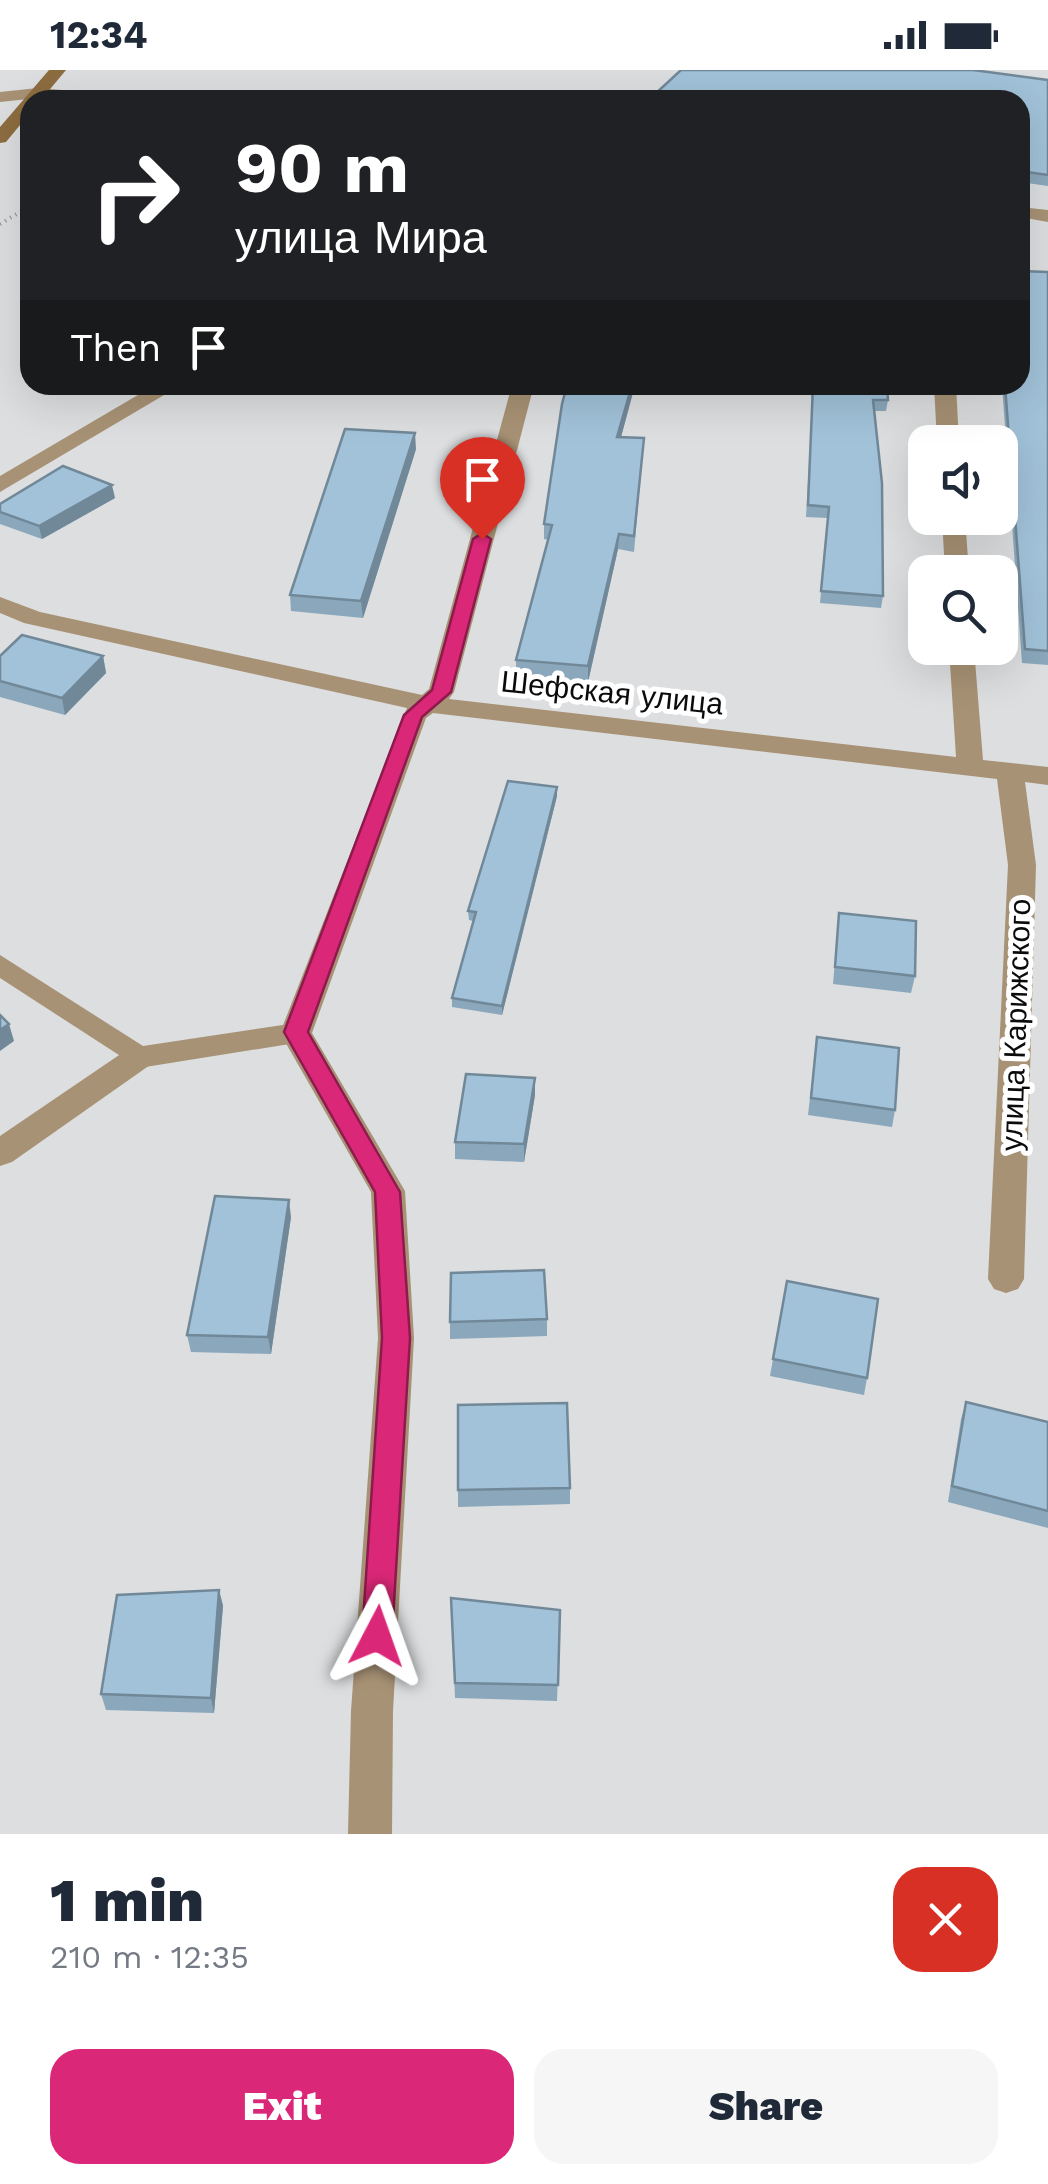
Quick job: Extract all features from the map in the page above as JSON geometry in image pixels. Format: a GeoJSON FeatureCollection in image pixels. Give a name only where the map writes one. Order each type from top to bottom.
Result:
{"type":"FeatureCollection","features":[{"type":"Feature","properties":{"kind":"street"},"geometry":{"type":"LineString","coordinates":[[41,90],[58,70]]}},
{"type":"Feature","properties":{"kind":"street"},"geometry":{"type":"LineString","coordinates":[[0,138],[20,114]]}},
{"type":"Feature","properties":{"kind":"street"},"geometry":{"type":"LineString","coordinates":[[0,486],[153,395]]}},
{"type":"Feature","properties":{"kind":"street"},"geometry":{"type":"LineString","coordinates":[[370,1834],[372,1711],[396,1338],[388,1192],[296,1032],[414,715],[441,692],[521,395]]}},
{"type":"Feature","properties":{"kind":"street"},"geometry":{"type":"LineString","coordinates":[[945,395],[947,425]]}},
{"type":"Feature","properties":{"kind":"street","name":"Шефская улица"},"geometry":{"type":"LineString","coordinates":[[0,604],[33,618],[426,704],[1048,776]]}},
{"type":"Feature","properties":{"kind":"street"},"geometry":{"type":"LineString","coordinates":[[963,665],[970,766]]}},
{"type":"Feature","properties":{"kind":"street","name":"улица Карижского"},"geometry":{"type":"LineString","coordinates":[[1006,1279],[1022,865],[1010,771]]}},
{"type":"Feature","properties":{"kind":"street"},"geometry":{"type":"LineString","coordinates":[[0,1152],[140,1057]]}},
{"type":"Feature","properties":{"kind":"lane"},"geometry":{"type":"LineString","coordinates":[[0,965],[140,1057],[296,1032]]}},
{"type":"Feature","properties":{"kind":"building"},"geometry":{"type":"Polygon","coordinates":[[[681,70],[973,70],[1048,80],[1048,175],[1030,172],[1030,90],[659,90],[681,70]]]}},
{"type":"Feature","properties":{"kind":"building"},"geometry":{"type":"Polygon","coordinates":[[[1030,271],[1048,272],[1048,651],[1025,649],[1016,535],[1018,425],[1008,425],[1006,395],[1030,395],[1030,271]]]}},
{"type":"Feature","properties":{"kind":"building"},"geometry":{"type":"Polygon","coordinates":[[[564,395],[629,395],[617,437],[644,438],[634,536],[619,534],[588,666],[516,660],[552,525],[544,524],[564,395]]]}},
{"type":"Feature","properties":{"kind":"building"},"geometry":{"type":"Polygon","coordinates":[[[813,395],[888,395],[888,400],[873,400],[882,483],[883,596],[821,591],[829,507],[808,505],[813,395]]]}},
{"type":"Feature","properties":{"kind":"building"},"geometry":{"type":"Polygon","coordinates":[[[345,429],[415,433],[361,601],[290,595],[345,429]]]}},
{"type":"Feature","properties":{"kind":"building"},"geometry":{"type":"Polygon","coordinates":[[[63,466],[112,485],[39,526],[0,512],[0,504],[63,466]]]}},
{"type":"Feature","properties":{"kind":"building"},"geometry":{"type":"Polygon","coordinates":[[[22,635],[103,656],[62,698],[0,681],[0,656],[22,635]]]}},
{"type":"Feature","properties":{"kind":"building"},"geometry":{"type":"Polygon","coordinates":[[[508,781],[557,787],[502,1006],[452,998],[476,912],[468,911],[508,781]]]}},
{"type":"Feature","properties":{"kind":"building"},"geometry":{"type":"Polygon","coordinates":[[[839,913],[916,921],[915,976],[835,967],[839,913]]]}},
{"type":"Feature","properties":{"kind":"building"},"geometry":{"type":"Polygon","coordinates":[[[0,1015],[9,1024],[0,1030],[0,1015]]]}},
{"type":"Feature","properties":{"kind":"building"},"geometry":{"type":"Polygon","coordinates":[[[817,1037],[899,1048],[895,1110],[811,1098],[817,1037]]]}},
{"type":"Feature","properties":{"kind":"building"},"geometry":{"type":"Polygon","coordinates":[[[466,1074],[535,1078],[524,1144],[455,1142],[466,1074]]]}},
{"type":"Feature","properties":{"kind":"building"},"geometry":{"type":"Polygon","coordinates":[[[215,1196],[289,1200],[268,1337],[187,1335],[215,1196]]]}},
{"type":"Feature","properties":{"kind":"building"},"geometry":{"type":"Polygon","coordinates":[[[544,1270],[547,1319],[450,1322],[451,1273],[544,1270]]]}},
{"type":"Feature","properties":{"kind":"building"},"geometry":{"type":"Polygon","coordinates":[[[787,1281],[878,1299],[867,1378],[773,1359],[787,1281]]]}},
{"type":"Feature","properties":{"kind":"building"},"geometry":{"type":"Polygon","coordinates":[[[966,1402],[1048,1422],[1048,1511],[952,1486],[966,1402]]]}},
{"type":"Feature","properties":{"kind":"building"},"geometry":{"type":"Polygon","coordinates":[[[567,1403],[570,1488],[458,1490],[458,1405],[567,1403]]]}},
{"type":"Feature","properties":{"kind":"building"},"geometry":{"type":"Polygon","coordinates":[[[219,1590],[211,1698],[101,1694],[117,1595],[219,1590]]]}},
{"type":"Feature","properties":{"kind":"building"},"geometry":{"type":"Polygon","coordinates":[[[451,1598],[560,1610],[558,1685],[455,1683],[451,1598]]]}},
{"type":"Feature","properties":{"kind":"route"},"geometry":{"type":"LineString","coordinates":[[377,1636],[396,1338],[388,1192],[296,1032],[414,715],[441,692],[482,539]]}}]}
